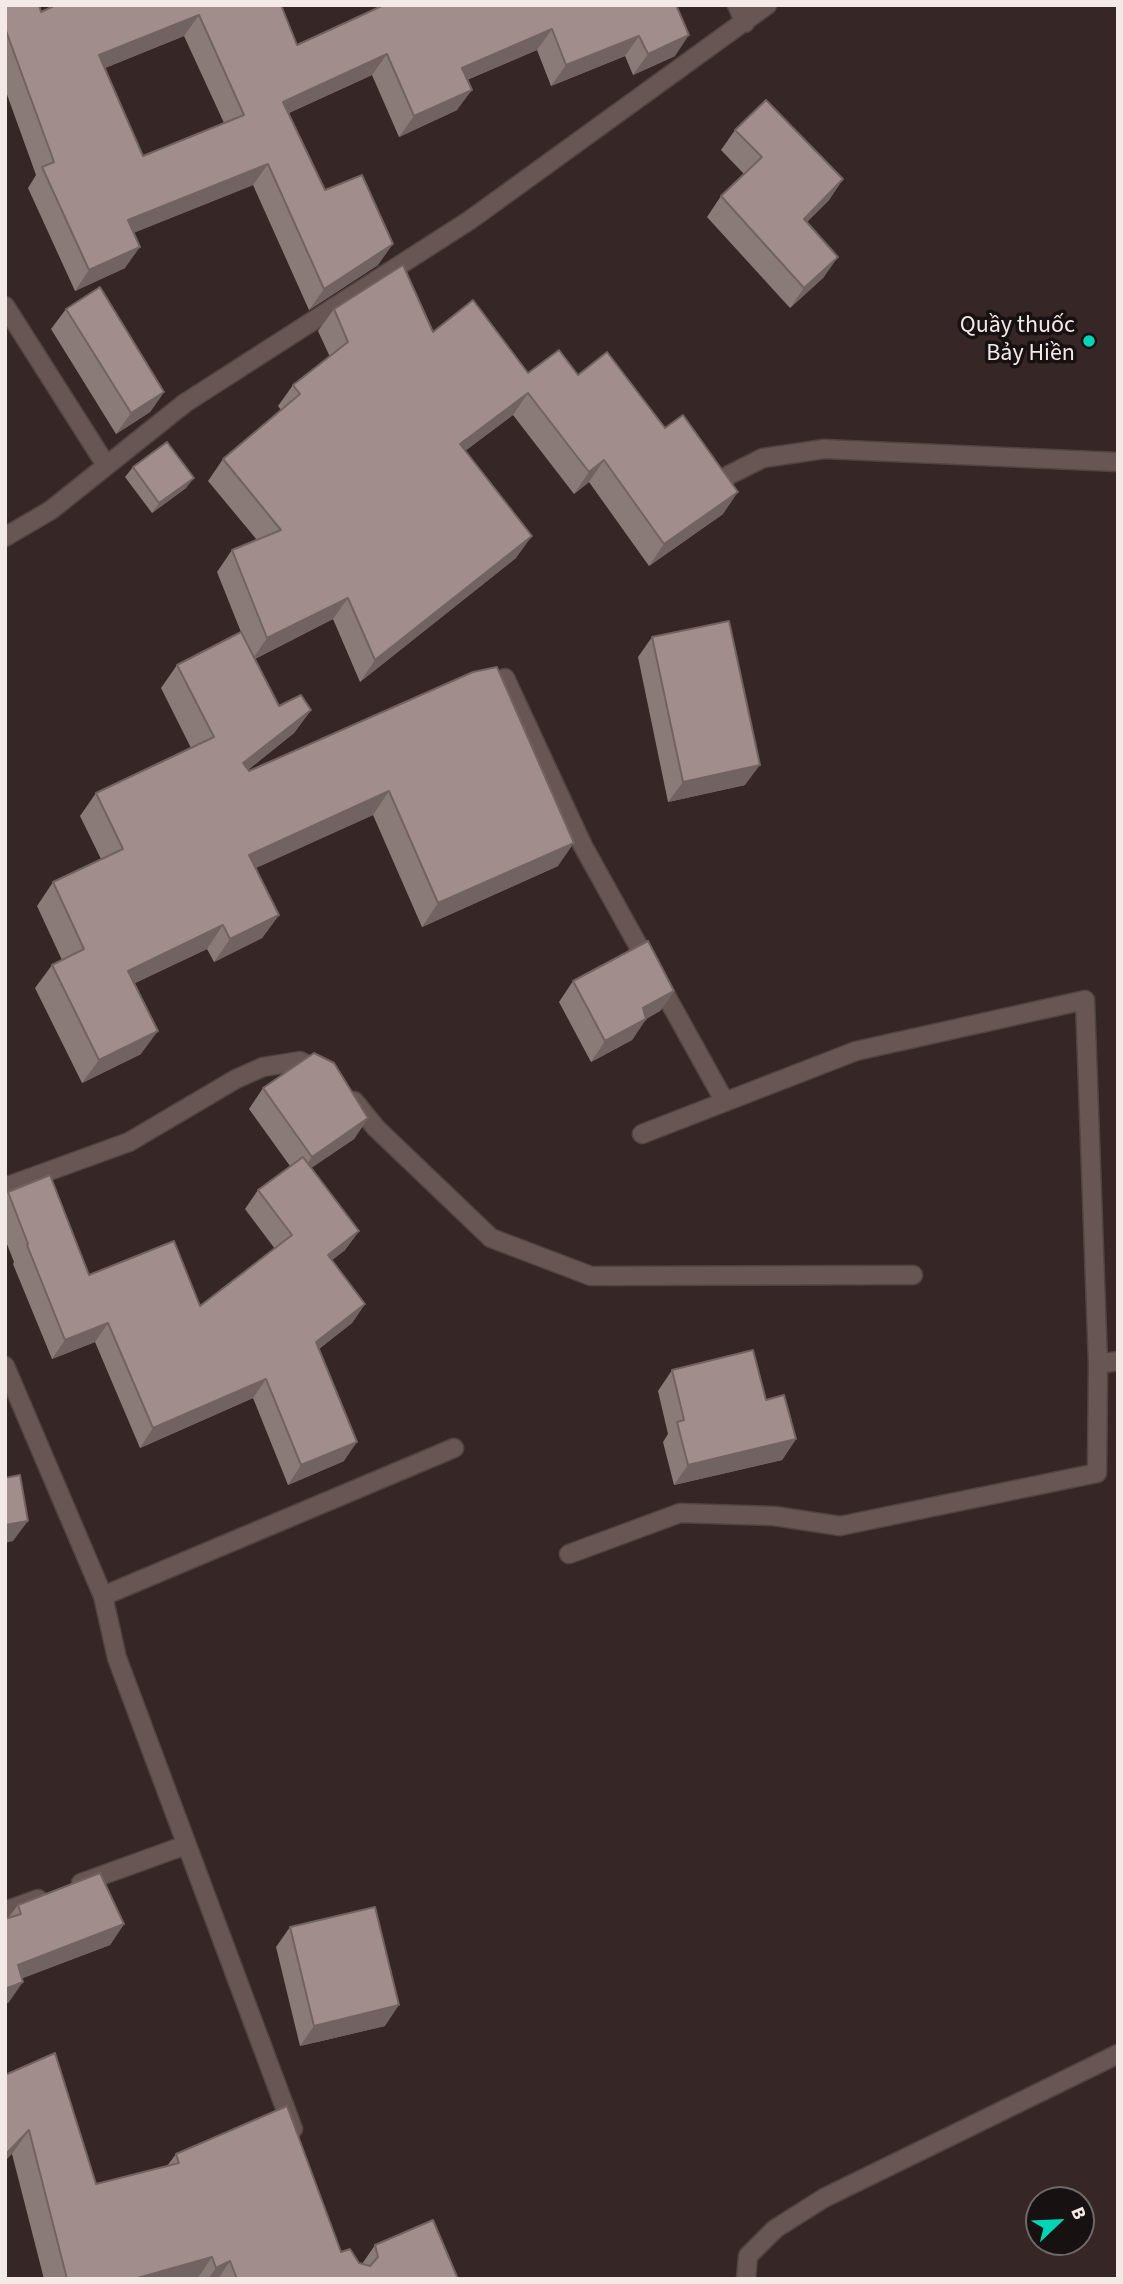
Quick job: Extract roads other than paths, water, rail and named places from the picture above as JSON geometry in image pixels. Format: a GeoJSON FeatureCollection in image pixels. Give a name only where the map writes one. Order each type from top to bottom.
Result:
{"type":"FeatureCollection","features":[{"type":"Feature","properties":{"kind":"street"},"geometry":{"type":"LineString","coordinates":[[737,5],[745,23]]}},
{"type":"Feature","properties":{"kind":"street"},"geometry":{"type":"LineString","coordinates":[[5,537],[51,510],[185,403],[470,220],[767,5]]}},
{"type":"Feature","properties":{"kind":"street"},"geometry":{"type":"LineString","coordinates":[[5,306],[106,465]]}},
{"type":"Feature","properties":{"kind":"street"},"geometry":{"type":"LineString","coordinates":[[729,475],[763,458],[824,449],[1118,462]]}},
{"type":"Feature","properties":{"kind":"street"},"geometry":{"type":"LineString","coordinates":[[505,678],[583,846],[725,1102]]}},
{"type":"Feature","properties":{"kind":"street"},"geometry":{"type":"LineString","coordinates":[[569,1555],[680,1513],[774,1516],[840,1526],[1097,1473],[1098,1364],[1085,1000],[856,1051],[642,1134]]}},
{"type":"Feature","properties":{"kind":"street"},"geometry":{"type":"LineString","coordinates":[[5,1187],[130,1142],[236,1079],[263,1067],[299,1061],[341,1084],[376,1128],[491,1238],[592,1276],[913,1275]]}},
{"type":"Feature","properties":{"kind":"street"},"geometry":{"type":"LineString","coordinates":[[1098,1364],[1118,1361]]}},
{"type":"Feature","properties":{"kind":"street"},"geometry":{"type":"LineString","coordinates":[[5,1366],[103,1596],[117,1658],[300,2149]]}},
{"type":"Feature","properties":{"kind":"street"},"geometry":{"type":"LineString","coordinates":[[103,1596],[454,1448]]}},
{"type":"Feature","properties":{"kind":"street"},"geometry":{"type":"LineString","coordinates":[[5,1911],[186,1845]]}},
{"type":"Feature","properties":{"kind":"street"},"geometry":{"type":"LineString","coordinates":[[746,2279],[748,2256],[775,2229],[824,2198],[1118,2054]]}},
{"type":"Feature","properties":{"kind":"place","name":"Quầy thuốc Bảy Hiền"},"geometry":{"type":"Point","coordinates":[1089,341]}}]}
